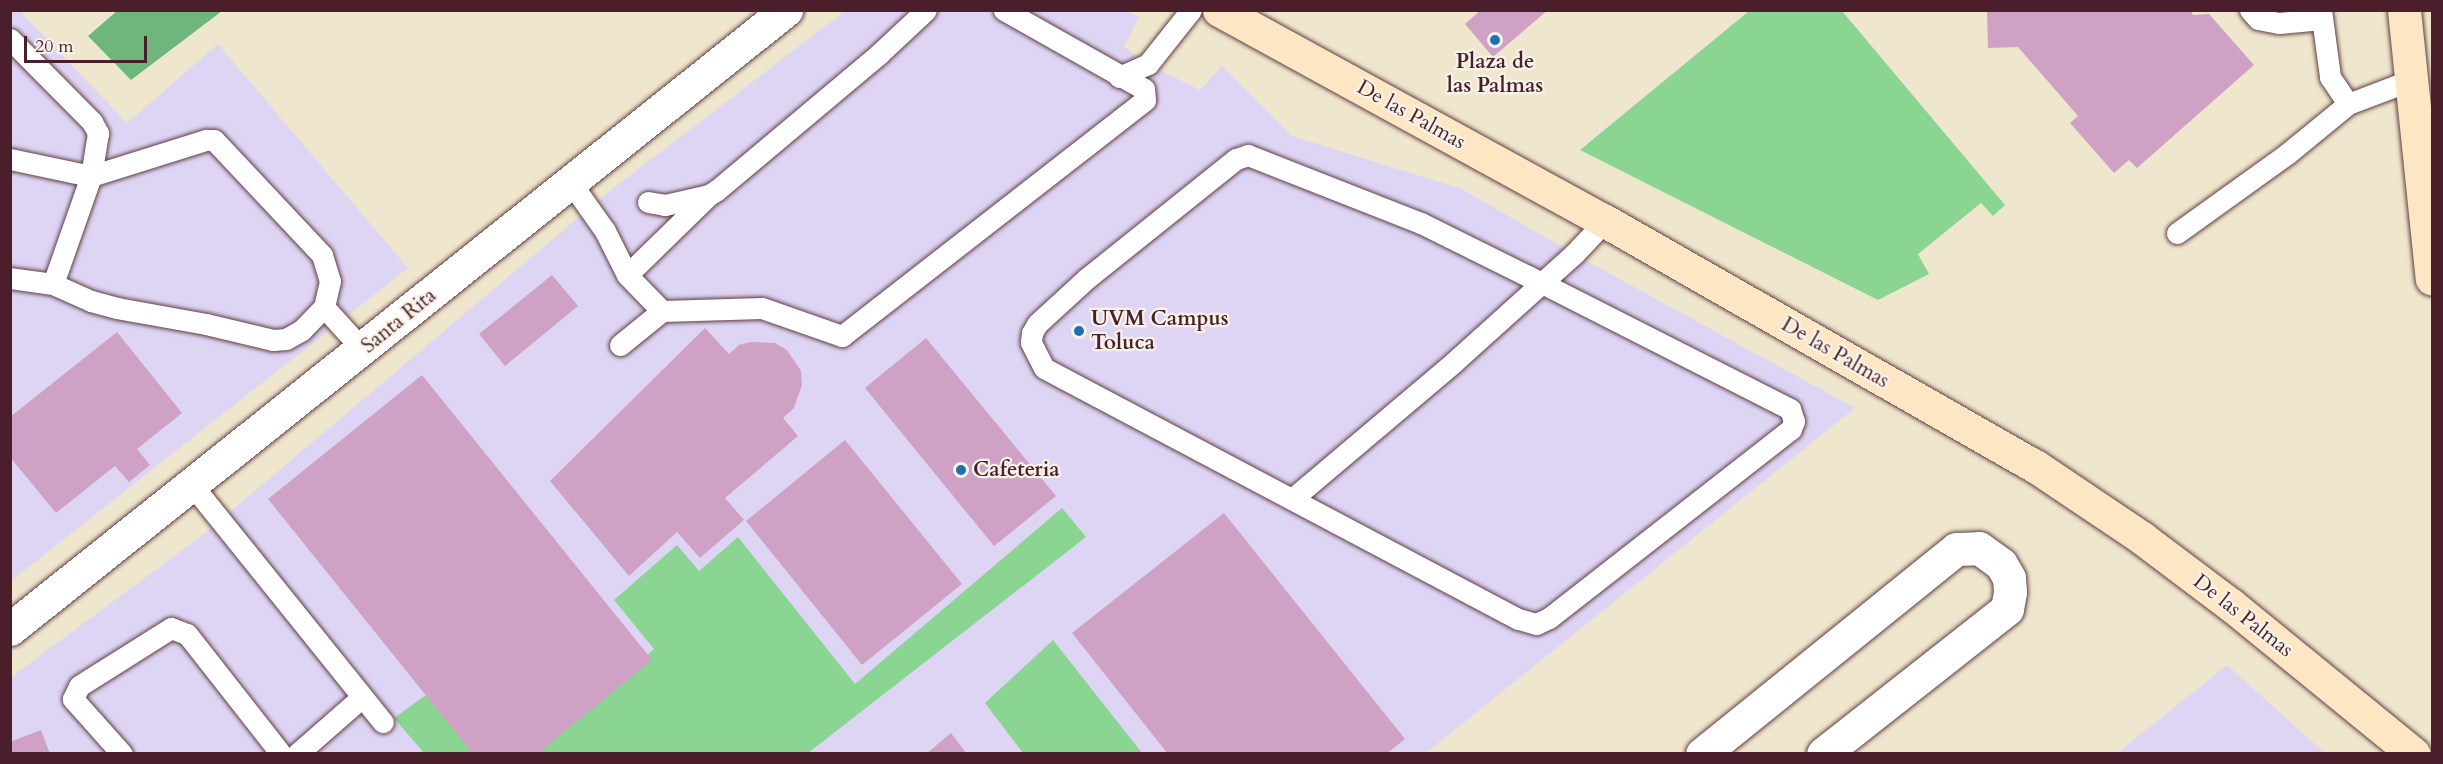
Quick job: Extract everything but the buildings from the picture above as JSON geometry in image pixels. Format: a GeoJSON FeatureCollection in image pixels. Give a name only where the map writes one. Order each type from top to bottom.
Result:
{"type":"FeatureCollection","features":[{"type":"Feature","properties":{"kind":"street","name":"Santa Rita"},"geometry":{"type":"LineString","coordinates":[[10,629],[193,486],[786,10]]}},
{"type":"Feature","properties":{"kind":"street","name":"De las Palmas"},"geometry":{"type":"LineString","coordinates":[[1218,10],[1605,221],[2035,466],[2142,538],[2232,605],[2414,753]]}},
{"type":"Feature","properties":{"kind":"street"},"geometry":{"type":"LineString","coordinates":[[2404,10],[2433,279]]}},
{"type":"Feature","properties":{"kind":"street"},"geometry":{"type":"LineString","coordinates":[[1702,753],[1956,549],[1979,548],[2001,564],[2009,578],[2010,592],[2007,609],[1823,753]]}},
{"type":"Feature","properties":{"kind":"lane"},"geometry":{"type":"LineString","coordinates":[[627,275],[710,195],[879,54],[926,10]]}},
{"type":"Feature","properties":{"kind":"lane"},"geometry":{"type":"LineString","coordinates":[[620,345],[662,311],[762,308],[842,336],[1145,100],[1144,89],[1119,77],[1004,10]]}},
{"type":"Feature","properties":{"kind":"lane"},"geometry":{"type":"LineString","coordinates":[[1119,77],[1148,64],[1191,10]]}},
{"type":"Feature","properties":{"kind":"lane"},"geometry":{"type":"LineString","coordinates":[[2250,10],[2258,19],[2279,23],[2322,15],[2330,77],[2348,104]]}},
{"type":"Feature","properties":{"kind":"lane"},"geometry":{"type":"LineString","coordinates":[[10,39],[96,128],[98,137],[91,176],[53,284]]}},
{"type":"Feature","properties":{"kind":"lane"},"geometry":{"type":"LineString","coordinates":[[2177,232],[2287,154],[2348,104],[2411,80]]}},
{"type":"Feature","properties":{"kind":"lane"},"geometry":{"type":"LineString","coordinates":[[10,159],[91,176],[206,140],[214,140],[322,255],[330,281],[324,306],[302,330],[286,339],[273,340],[206,324],[117,308],[91,301],[53,284],[10,278]]}},
{"type":"Feature","properties":{"kind":"lane"},"geometry":{"type":"LineString","coordinates":[[1248,155],[1421,223],[1541,283],[1790,409],[1794,421],[1791,429],[1549,618],[1536,624],[1518,619],[1044,368],[1031,342],[1032,333],[1037,324],[1086,279],[1236,159],[1248,155]]}},
{"type":"Feature","properties":{"kind":"lane"},"geometry":{"type":"LineString","coordinates":[[571,183],[605,231],[627,275],[662,311]]}},
{"type":"Feature","properties":{"kind":"lane"},"geometry":{"type":"LineString","coordinates":[[648,202],[665,205],[710,195]]}},
{"type":"Feature","properties":{"kind":"lane"},"geometry":{"type":"LineString","coordinates":[[1292,499],[1454,362],[1574,254],[1605,221]]}},
{"type":"Feature","properties":{"kind":"lane"},"geometry":{"type":"LineString","coordinates":[[324,306],[363,350]]}},
{"type":"Feature","properties":{"kind":"lane"},"geometry":{"type":"LineString","coordinates":[[193,486],[361,698],[383,722]]}},
{"type":"Feature","properties":{"kind":"lane"},"geometry":{"type":"LineString","coordinates":[[122,753],[73,699],[79,686],[171,628],[187,634],[281,753]]}},
{"type":"Feature","properties":{"kind":"lane"},"geometry":{"type":"LineString","coordinates":[[297,753],[361,698]]}},
{"type":"Feature","properties":{"kind":"shaded area"},"geometry":{"type":"Polygon","coordinates":[[[11,11],[20,11],[127,123],[218,44],[408,268],[11,581],[11,11]]]}},
{"type":"Feature","properties":{"kind":"shaded area","name":"UVM Campus Toluca"},"geometry":{"type":"Polygon","coordinates":[[[845,11],[1128,11],[1139,17],[1124,47],[1148,64],[1200,90],[1222,66],[1292,136],[1462,189],[1574,254],[1855,408],[1426,753],[11,753],[10,678],[205,533],[611,190],[845,11]]]}},
{"type":"Feature","properties":{"kind":"shaded area"},"geometry":{"type":"Polygon","coordinates":[[[2227,665],[2325,753],[2117,753],[2227,665]]]}},
{"type":"Feature","properties":{"kind":"green space"},"geometry":{"type":"Polygon","coordinates":[[[117,11],[222,11],[131,80],[88,36],[117,11]]]}},
{"type":"Feature","properties":{"kind":"green space"},"geometry":{"type":"Polygon","coordinates":[[[1749,11],[1842,11],[2005,205],[1993,216],[1981,203],[1918,254],[1929,274],[1878,300],[1580,150],[1749,11]]]}},
{"type":"Feature","properties":{"kind":"green space"},"geometry":{"type":"Polygon","coordinates":[[[1062,508],[1086,537],[808,753],[533,754],[654,649],[614,600],[677,545],[699,571],[738,537],[855,684],[1062,508]]]}},
{"type":"Feature","properties":{"kind":"green space"},"geometry":{"type":"Polygon","coordinates":[[[1053,640],[1142,753],[1023,753],[985,703],[1053,640]]]}},
{"type":"Feature","properties":{"kind":"green space"},"geometry":{"type":"Polygon","coordinates":[[[426,695],[473,753],[424,753],[394,718],[426,695]]]}},
{"type":"Feature","properties":{"kind":"place","name":"Plaza de las Palmas"},"geometry":{"type":"Point","coordinates":[1495,40]}},
{"type":"Feature","properties":{"kind":"place","name":"UVM Campus Toluca"},"geometry":{"type":"Point","coordinates":[1079,331]}},
{"type":"Feature","properties":{"kind":"place","name":"Cafeteria"},"geometry":{"type":"Point","coordinates":[961,470]}}]}
